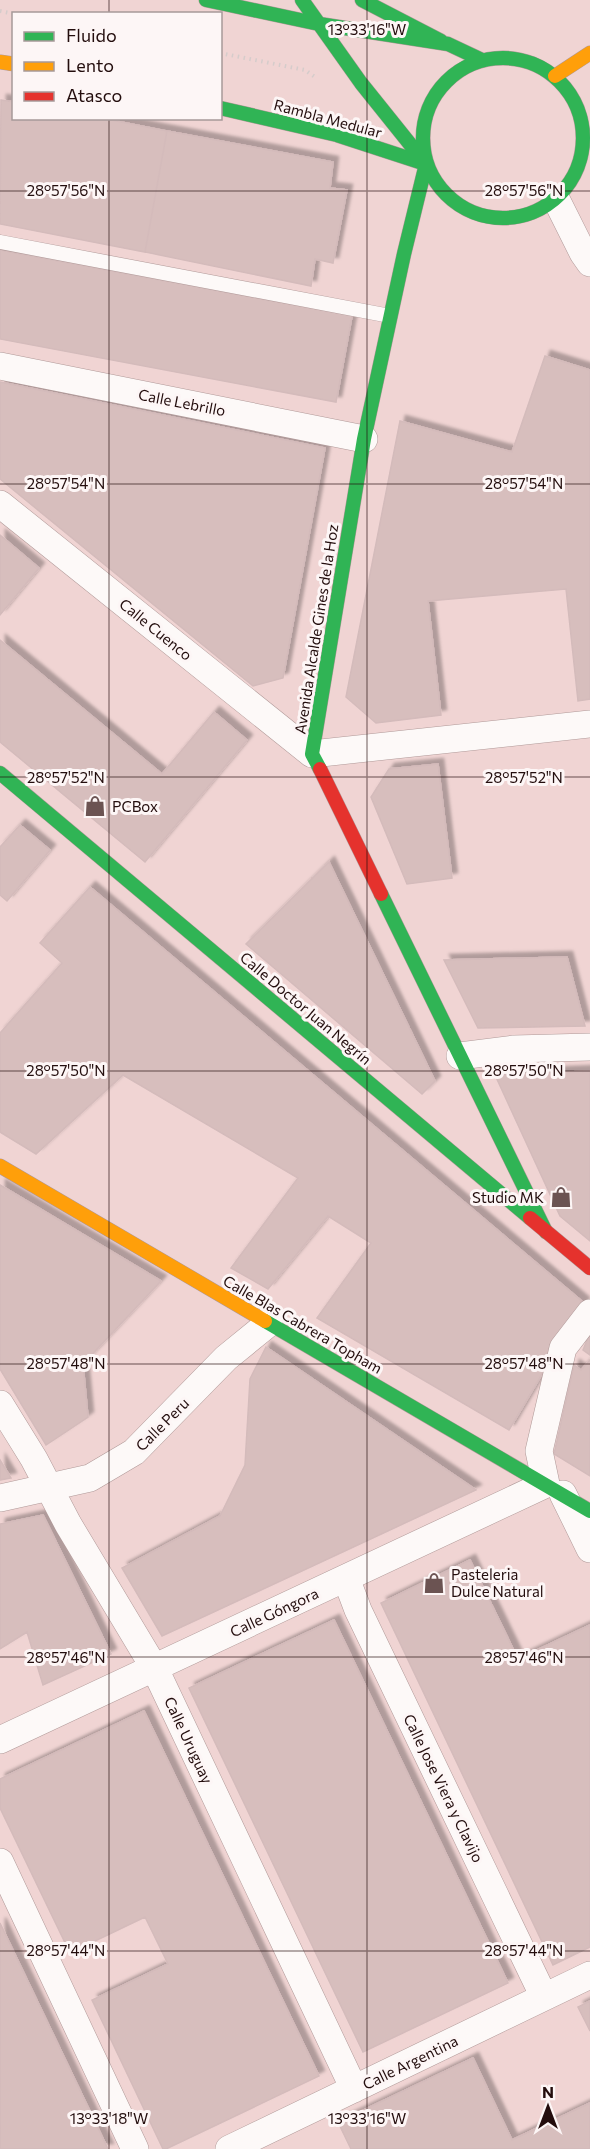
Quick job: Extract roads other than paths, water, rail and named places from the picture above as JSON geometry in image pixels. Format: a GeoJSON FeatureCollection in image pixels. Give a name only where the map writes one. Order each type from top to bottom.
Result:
{"type":"FeatureCollection","features":[{"type":"Feature","properties":{"kind":"main road"},"geometry":{"type":"LineString","coordinates":[[206,0],[319,24],[447,44]]}},
{"type":"Feature","properties":{"kind":"main road"},"geometry":{"type":"LineString","coordinates":[[302,0],[361,83],[426,164],[435,182],[446,196],[467,211],[494,219],[516,218],[539,211],[562,193],[590,178]]}},
{"type":"Feature","properties":{"kind":"main road"},"geometry":{"type":"LineString","coordinates":[[362,0],[482,60]]}},
{"type":"Feature","properties":{"kind":"main road"},"geometry":{"type":"LineString","coordinates":[[555,76],[590,53]]}},
{"type":"Feature","properties":{"kind":"main road"},"geometry":{"type":"LineString","coordinates":[[426,164],[422,130],[432,100],[452,75],[482,60],[503,57],[531,62],[555,76],[571,93],[580,111],[585,137],[580,166],[562,193]]}},
{"type":"Feature","properties":{"kind":"main road","name":"Rambla Medular"},"geometry":{"type":"LineString","coordinates":[[222,108],[338,135],[426,164]]}},
{"type":"Feature","properties":{"kind":"main road","name":"Avenida Alcalde Gines de la Hoz"},"geometry":{"type":"LineString","coordinates":[[426,164],[364,439],[312,754],[546,1232]]}},
{"type":"Feature","properties":{"kind":"main road","name":"Calle Doctor Juan Negrín"},"geometry":{"type":"LineString","coordinates":[[0,774],[590,1268]]}},
{"type":"Feature","properties":{"kind":"main road","name":"Calle Blas Cabrera Topham"},"geometry":{"type":"LineString","coordinates":[[0,1166],[590,1511]]}},
{"type":"Feature","properties":{"kind":"street"},"geometry":{"type":"LineString","coordinates":[[562,193],[583,253],[590,263]]}},
{"type":"Feature","properties":{"kind":"street","name":"Calle Lebrillo"},"geometry":{"type":"LineString","coordinates":[[0,366],[364,439]]}},
{"type":"Feature","properties":{"kind":"street","name":"Calle Cuenco"},"geometry":{"type":"LineString","coordinates":[[0,504],[312,754]]}},
{"type":"Feature","properties":{"kind":"street"},"geometry":{"type":"LineString","coordinates":[[312,754],[590,724]]}},
{"type":"Feature","properties":{"kind":"street"},"geometry":{"type":"LineString","coordinates":[[460,1056],[514,1049],[590,1047]]}},
{"type":"Feature","properties":{"kind":"street"},"geometry":{"type":"LineString","coordinates":[[590,1312],[563,1348],[538,1451],[555,1489],[590,1550]]}},
{"type":"Feature","properties":{"kind":"street","name":"Calle Peru"},"geometry":{"type":"LineString","coordinates":[[0,1498],[90,1478],[134,1452],[226,1358],[269,1323]]}},
{"type":"Feature","properties":{"kind":"street","name":"Calle Uruguay"},"geometry":{"type":"LineString","coordinates":[[0,1404],[154,1669],[354,2089]]}},
{"type":"Feature","properties":{"kind":"street","name":"Calle Góngora"},"geometry":{"type":"LineString","coordinates":[[0,1740],[346,1578],[555,1489]]}},
{"type":"Feature","properties":{"kind":"street","name":"Calle Jose Viera y Clavijo"},"geometry":{"type":"LineString","coordinates":[[346,1578],[363,1621],[544,1997]]}},
{"type":"Feature","properties":{"kind":"street"},"geometry":{"type":"LineString","coordinates":[[0,1862],[135,2149]]}},
{"type":"Feature","properties":{"kind":"street","name":"Calle Argentina"},"geometry":{"type":"LineString","coordinates":[[229,2149],[590,1975]]}},
{"type":"Feature","properties":{"kind":"lane"},"geometry":{"type":"LineString","coordinates":[[0,242],[390,316]]}},
{"type":"Feature","properties":{"kind":"place","name":"PCBox"},"geometry":{"type":"Point","coordinates":[95,806]}},
{"type":"Feature","properties":{"kind":"place","name":"Studio MK"},"geometry":{"type":"Point","coordinates":[561,1197]}},
{"type":"Feature","properties":{"kind":"place","name":"Pasteleria Dulce Natural"},"geometry":{"type":"Point","coordinates":[434,1583]}}]}
